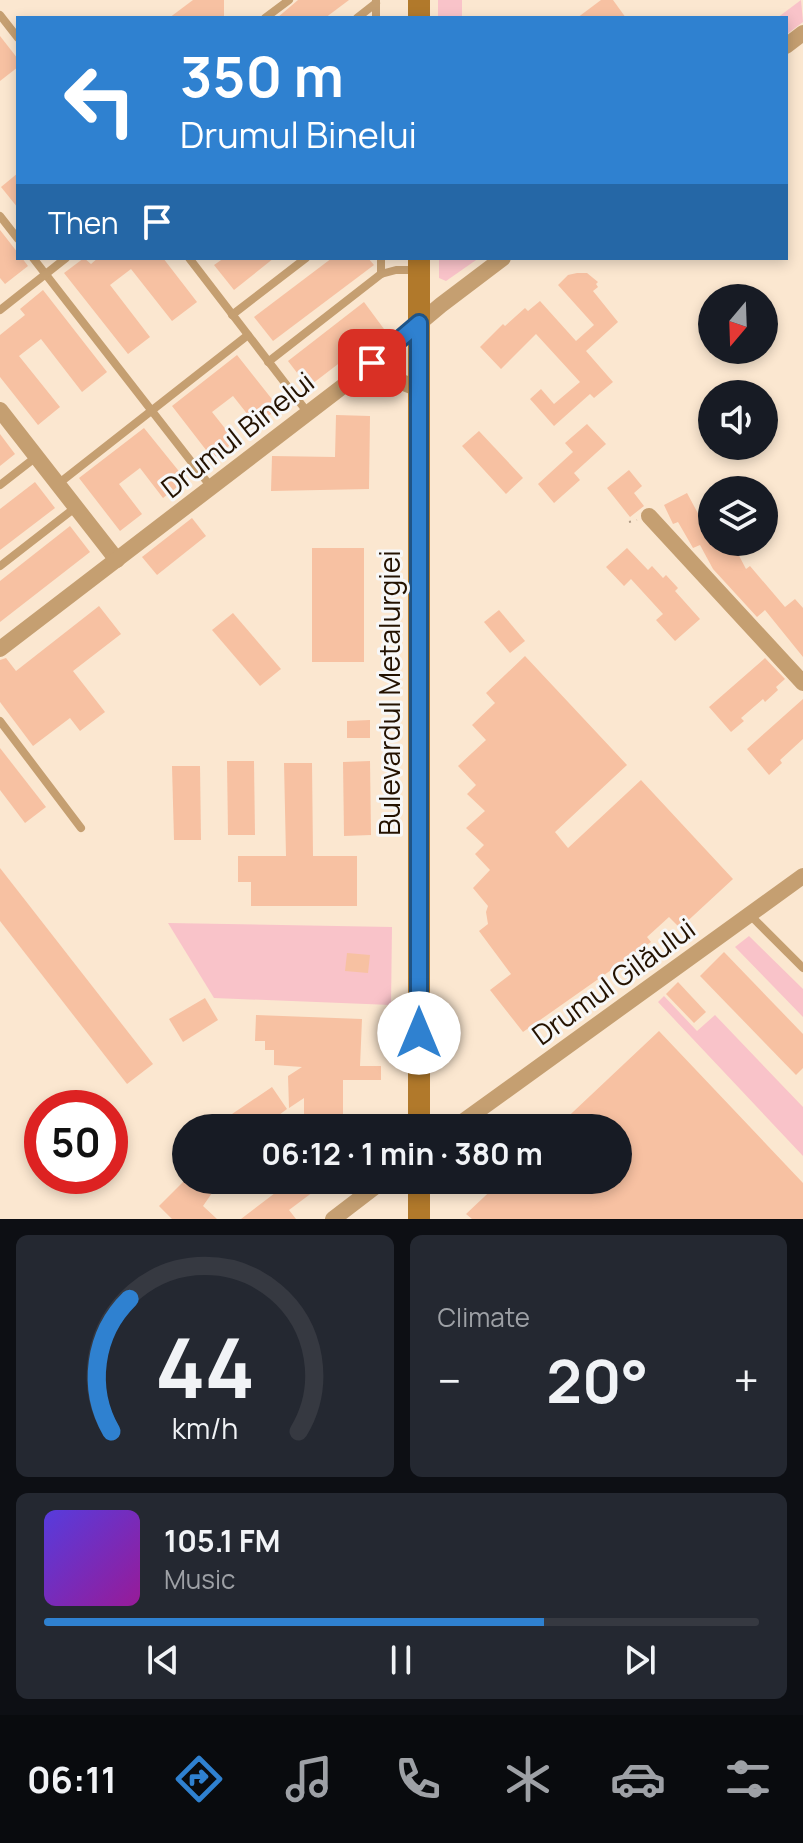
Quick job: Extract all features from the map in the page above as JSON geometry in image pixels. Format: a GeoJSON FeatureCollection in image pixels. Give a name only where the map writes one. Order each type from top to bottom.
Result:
{"type":"FeatureCollection","features":[{"type":"Feature","properties":{"kind":"main road","name":"Bulevardul Metalurgiei"},"geometry":{"type":"LineString","coordinates":[[419,264],[419,1114]]}},
{"type":"Feature","properties":{"kind":"main road"},"geometry":{"type":"LineString","coordinates":[[419,1194],[419,1219]]}},
{"type":"Feature","properties":{"kind":"street","name":"Drumul Binelui"},"geometry":{"type":"LineString","coordinates":[[0,649],[355,377],[500,260]]}},
{"type":"Feature","properties":{"kind":"street"},"geometry":{"type":"LineString","coordinates":[[355,377],[389,377],[419,389]]}},
{"type":"Feature","properties":{"kind":"street"},"geometry":{"type":"LineString","coordinates":[[0,410],[117,560]]}},
{"type":"Feature","properties":{"kind":"street"},"geometry":{"type":"LineString","coordinates":[[649,516],[803,683]]}},
{"type":"Feature","properties":{"kind":"street","name":"Drumul Gilăului"},"geometry":{"type":"LineString","coordinates":[[473,1114],[803,876]]}},
{"type":"Feature","properties":{"kind":"street"},"geometry":{"type":"LineString","coordinates":[[333,1219],[366,1194]]}},
{"type":"Feature","properties":{"kind":"lane"},"geometry":{"type":"LineString","coordinates":[[268,16],[289,0]]}},
{"type":"Feature","properties":{"kind":"lane"},"geometry":{"type":"LineString","coordinates":[[359,16],[376,2]]}},
{"type":"Feature","properties":{"kind":"lane"},"geometry":{"type":"LineString","coordinates":[[0,15],[16,35]]}},
{"type":"Feature","properties":{"kind":"lane"},"geometry":{"type":"LineString","coordinates":[[0,216],[16,236]]}},
{"type":"Feature","properties":{"kind":"lane"},"geometry":{"type":"LineString","coordinates":[[34,260],[211,487]]}},
{"type":"Feature","properties":{"kind":"lane"},"geometry":{"type":"LineString","coordinates":[[0,310],[63,260]]}},
{"type":"Feature","properties":{"kind":"lane"},"geometry":{"type":"LineString","coordinates":[[194,260],[308,413]]}},
{"type":"Feature","properties":{"kind":"lane"},"geometry":{"type":"LineString","coordinates":[[232,315],[303,260]]}},
{"type":"Feature","properties":{"kind":"lane"},"geometry":{"type":"LineString","coordinates":[[381,260],[381,274]]}},
{"type":"Feature","properties":{"kind":"lane"},"geometry":{"type":"LineString","coordinates":[[268,362],[381,274],[419,264]]}},
{"type":"Feature","properties":{"kind":"lane"},"geometry":{"type":"LineString","coordinates":[[58,484],[248,335]]}},
{"type":"Feature","properties":{"kind":"lane"},"geometry":{"type":"LineString","coordinates":[[0,485],[37,457]]}},
{"type":"Feature","properties":{"kind":"lane"},"geometry":{"type":"LineString","coordinates":[[0,566],[76,507]]}},
{"type":"Feature","properties":{"kind":"lane"},"geometry":{"type":"LineString","coordinates":[[0,721],[81,828]]}},
{"type":"Feature","properties":{"kind":"lane"},"geometry":{"type":"LineString","coordinates":[[749,914],[803,968]]}},
{"type":"Feature","properties":{"kind":"shaded area"},"geometry":{"type":"Polygon","coordinates":[[[438,0],[462,0],[462,16],[438,16],[438,0]]]}},
{"type":"Feature","properties":{"kind":"shaded area"},"geometry":{"type":"Polygon","coordinates":[[[801,0],[803,22],[788,33],[788,16],[780,16],[801,0]]]}},
{"type":"Feature","properties":{"kind":"shaded area"},"geometry":{"type":"Polygon","coordinates":[[[439,260],[476,260],[446,281],[439,278],[439,260]]]}},
{"type":"Feature","properties":{"kind":"shaded area"},"geometry":{"type":"Polygon","coordinates":[[[168,923],[392,927],[391,1005],[214,998],[168,923]]]}},
{"type":"Feature","properties":{"kind":"shaded area"},"geometry":{"type":"Polygon","coordinates":[[[749,936],[803,989],[803,1017],[735,947],[749,936]]]}},
{"type":"Feature","properties":{"kind":"shaded area"},"geometry":{"type":"Polygon","coordinates":[[[664,996],[697,1031],[715,1015],[803,1107],[803,1156],[658,1002],[664,996]]]}},
{"type":"Feature","properties":{"kind":"building"},"geometry":{"type":"Polygon","coordinates":[[[193,0],[224,0],[224,16],[172,16],[193,0]]]}},
{"type":"Feature","properties":{"kind":"building"},"geometry":{"type":"Polygon","coordinates":[[[298,0],[349,0],[328,16],[279,16],[298,0]]]}},
{"type":"Feature","properties":{"kind":"building"},"geometry":{"type":"Polygon","coordinates":[[[601,0],[613,0],[625,16],[580,16],[601,0]]]}},
{"type":"Feature","properties":{"kind":"building"},"geometry":{"type":"Polygon","coordinates":[[[0,36],[16,56],[16,69],[0,81],[0,36]]]}},
{"type":"Feature","properties":{"kind":"building"},"geometry":{"type":"Polygon","coordinates":[[[16,175],[16,206],[1,187],[16,175]]]}},
{"type":"Feature","properties":{"kind":"building"},"geometry":{"type":"Polygon","coordinates":[[[0,230],[16,250],[16,260],[24,260],[28,266],[5,284],[0,278],[0,230]]]}},
{"type":"Feature","properties":{"kind":"building"},"geometry":{"type":"Polygon","coordinates":[[[81,260],[91,264],[96,260],[165,260],[197,302],[172,321],[131,269],[110,285],[150,337],[128,354],[64,273],[81,260]]]}},
{"type":"Feature","properties":{"kind":"building"},"geometry":{"type":"Polygon","coordinates":[[[221,260],[272,260],[234,290],[214,265],[221,260]]]}},
{"type":"Feature","properties":{"kind":"building"},"geometry":{"type":"Polygon","coordinates":[[[329,260],[370,260],[374,265],[273,341],[254,317],[329,260]]]}},
{"type":"Feature","properties":{"kind":"building"},"geometry":{"type":"Polygon","coordinates":[[[587,273],[598,282],[598,287],[593,291],[618,322],[586,351],[613,382],[594,398],[590,394],[554,426],[530,399],[541,389],[554,404],[580,382],[536,334],[501,369],[480,347],[503,324],[505,326],[525,308],[528,311],[540,301],[576,341],[594,325],[558,285],[568,275],[587,273]]]}},
{"type":"Feature","properties":{"kind":"building"},"geometry":{"type":"Polygon","coordinates":[[[43,290],[107,372],[82,392],[41,339],[19,356],[60,407],[38,425],[0,377],[0,335],[25,315],[20,309],[43,290]]]}},
{"type":"Feature","properties":{"kind":"building"},"geometry":{"type":"Polygon","coordinates":[[[364,302],[384,329],[308,387],[288,361],[364,302]]]}},
{"type":"Feature","properties":{"kind":"building"},"geometry":{"type":"Polygon","coordinates":[[[237,355],[279,408],[256,425],[233,396],[212,412],[235,441],[213,459],[172,406],[237,355]]]}},
{"type":"Feature","properties":{"kind":"building"},"geometry":{"type":"Polygon","coordinates":[[[336,415],[370,416],[369,489],[271,491],[272,456],[335,457],[336,415]]]}},
{"type":"Feature","properties":{"kind":"building"},"geometry":{"type":"Polygon","coordinates":[[[587,424],[606,444],[574,473],[580,480],[554,503],[538,484],[573,452],[565,443],[587,424]]]}},
{"type":"Feature","properties":{"kind":"building"},"geometry":{"type":"Polygon","coordinates":[[[144,428],[186,480],[163,498],[140,468],[119,484],[142,514],[120,531],[79,478],[144,428]]]}},
{"type":"Feature","properties":{"kind":"building"},"geometry":{"type":"Polygon","coordinates":[[[479,431],[523,478],[506,494],[462,446],[479,431]]]}},
{"type":"Feature","properties":{"kind":"building"},"geometry":{"type":"Polygon","coordinates":[[[0,434],[15,454],[0,466],[0,434]]]}},
{"type":"Feature","properties":{"kind":"building"},"geometry":{"type":"Polygon","coordinates":[[[629,470],[642,486],[634,493],[644,506],[630,517],[607,488],[629,470]]]}},
{"type":"Feature","properties":{"kind":"building"},"geometry":{"type":"Polygon","coordinates":[[[35,482],[55,508],[0,550],[0,509],[35,482]]]}},
{"type":"Feature","properties":{"kind":"building"},"geometry":{"type":"Polygon","coordinates":[[[687,493],[698,513],[698,546],[693,548],[678,522],[673,524],[664,505],[687,493]]]}},
{"type":"Feature","properties":{"kind":"building"},"geometry":{"type":"Polygon","coordinates":[[[192,518],[206,536],[157,575],[142,557],[192,518]]]}},
{"type":"Feature","properties":{"kind":"building"},"geometry":{"type":"Polygon","coordinates":[[[70,526],[90,552],[0,622],[0,581],[70,526]]]}},
{"type":"Feature","properties":{"kind":"building"},"geometry":{"type":"Polygon","coordinates":[[[312,548],[364,548],[364,662],[312,662],[312,548]]]}},
{"type":"Feature","properties":{"kind":"building"},"geometry":{"type":"Polygon","coordinates":[[[627,548],[648,570],[652,566],[663,578],[666,575],[678,588],[675,591],[700,619],[675,641],[656,620],[663,614],[631,579],[624,586],[606,567],[627,548]]]}},
{"type":"Feature","properties":{"kind":"building"},"geometry":{"type":"Polygon","coordinates":[[[706,556],[739,556],[746,569],[750,566],[785,607],[795,599],[803,608],[803,657],[765,610],[757,617],[713,569],[706,556]]]}},
{"type":"Feature","properties":{"kind":"building"},"geometry":{"type":"Polygon","coordinates":[[[99,606],[121,634],[73,671],[105,712],[80,731],[70,718],[33,746],[0,702],[0,660],[6,658],[16,671],[99,606]]]}},
{"type":"Feature","properties":{"kind":"building"},"geometry":{"type":"Polygon","coordinates":[[[499,610],[525,641],[510,653],[484,622],[499,610]]]}},
{"type":"Feature","properties":{"kind":"building"},"geometry":{"type":"Polygon","coordinates":[[[233,613],[281,669],[260,686],[212,630],[233,613]]]}},
{"type":"Feature","properties":{"kind":"building"},"geometry":{"type":"Polygon","coordinates":[[[525,656],[627,765],[555,832],[568,848],[641,780],[733,879],[680,928],[669,917],[647,937],[651,942],[523,1032],[490,990],[511,974],[479,931],[488,924],[488,906],[473,888],[490,870],[475,854],[484,845],[466,828],[485,811],[467,794],[476,785],[458,766],[486,740],[472,725],[495,703],[486,693],[525,656]]]}},
{"type":"Feature","properties":{"kind":"building"},"geometry":{"type":"Polygon","coordinates":[[[765,658],[785,679],[765,702],[763,699],[741,718],[744,721],[731,732],[709,707],[765,658]]]}},
{"type":"Feature","properties":{"kind":"building"},"geometry":{"type":"Polygon","coordinates":[[[803,699],[803,739],[769,775],[747,749],[803,699]]]}},
{"type":"Feature","properties":{"kind":"building"},"geometry":{"type":"Polygon","coordinates":[[[370,720],[370,738],[347,738],[347,721],[370,720]]]}},
{"type":"Feature","properties":{"kind":"building"},"geometry":{"type":"Polygon","coordinates":[[[0,748],[46,807],[25,823],[0,790],[0,748]]]}},
{"type":"Feature","properties":{"kind":"building"},"geometry":{"type":"Polygon","coordinates":[[[227,761],[254,761],[255,835],[228,835],[227,761]]]}},
{"type":"Feature","properties":{"kind":"building"},"geometry":{"type":"Polygon","coordinates":[[[370,761],[371,835],[344,836],[343,762],[370,761]]]}},
{"type":"Feature","properties":{"kind":"building"},"geometry":{"type":"Polygon","coordinates":[[[284,763],[312,763],[313,856],[357,856],[357,906],[251,906],[251,882],[238,882],[238,856],[286,856],[284,763]]]}},
{"type":"Feature","properties":{"kind":"building"},"geometry":{"type":"Polygon","coordinates":[[[172,766],[200,766],[201,840],[174,840],[172,766]]]}},
{"type":"Feature","properties":{"kind":"building"},"geometry":{"type":"Polygon","coordinates":[[[0,868],[153,1064],[127,1084],[0,921],[0,868]]]}},
{"type":"Feature","properties":{"kind":"building"},"geometry":{"type":"Polygon","coordinates":[[[724,952],[803,1034],[803,1068],[796,1075],[700,976],[724,952]]]}},
{"type":"Feature","properties":{"kind":"building"},"geometry":{"type":"Polygon","coordinates":[[[347,953],[370,955],[368,973],[345,971],[347,953]]]}},
{"type":"Feature","properties":{"kind":"building"},"geometry":{"type":"Polygon","coordinates":[[[678,982],[706,1012],[694,1023],[666,994],[678,982]]]}},
{"type":"Feature","properties":{"kind":"building"},"geometry":{"type":"Polygon","coordinates":[[[205,998],[218,1020],[183,1042],[169,1019],[205,998]]]}},
{"type":"Feature","properties":{"kind":"building"},"geometry":{"type":"Polygon","coordinates":[[[256,1015],[362,1019],[360,1066],[381,1066],[381,1080],[343,1080],[343,1114],[304,1114],[304,1098],[289,1108],[288,1076],[302,1067],[274,1065],[274,1050],[265,1050],[265,1041],[255,1041],[256,1015]]]}},
{"type":"Feature","properties":{"kind":"building"},"geometry":{"type":"Polygon","coordinates":[[[659,1031],[803,1183],[803,1219],[472,1219],[466,1214],[487,1194],[632,1194],[632,1114],[571,1114],[659,1031]]]}},
{"type":"Feature","properties":{"kind":"building"},"geometry":{"type":"Polygon","coordinates":[[[272,1087],[287,1109],[280,1114],[232,1114],[272,1087]]]}},
{"type":"Feature","properties":{"kind":"building"},"geometry":{"type":"Polygon","coordinates":[[[172,1193],[211,1194],[203,1206],[217,1219],[172,1219],[159,1206],[172,1193]]]}},
{"type":"Feature","properties":{"kind":"building"},"geometry":{"type":"Polygon","coordinates":[[[274,1194],[310,1194],[289,1210],[296,1219],[241,1219],[274,1194]]]}},
{"type":"Feature","properties":{"kind":"route"},"geometry":{"type":"LineString","coordinates":[[372,363],[419,323],[419,1033]]}}]}
